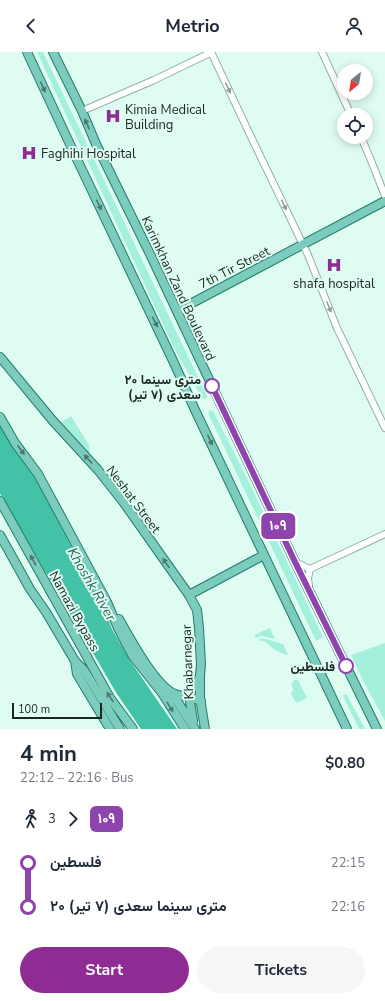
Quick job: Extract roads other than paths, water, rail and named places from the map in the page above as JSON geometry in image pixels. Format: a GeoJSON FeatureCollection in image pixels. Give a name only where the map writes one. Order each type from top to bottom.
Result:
{"type":"FeatureCollection","features":[{"type":"Feature","properties":{"kind":"main road"},"geometry":{"type":"LineString","coordinates":[[27,52],[76,159],[175,365],[198,417],[346,729]]}},
{"type":"Feature","properties":{"kind":"main road","name":"Karimkhan Zand Boulevard"},"geometry":{"type":"LineString","coordinates":[[53,52],[295,562],[377,729]]}},
{"type":"Feature","properties":{"kind":"main road","name":"7th Tir Street"},"geometry":{"type":"LineString","coordinates":[[177,311],[385,201]]}},
{"type":"Feature","properties":{"kind":"main road","name":"Neshat Street"},"geometry":{"type":"LineString","coordinates":[[0,357],[53,421],[112,486],[189,595]]}},
{"type":"Feature","properties":{"kind":"main road"},"geometry":{"type":"LineString","coordinates":[[0,417],[15,443],[38,474],[107,602],[132,655],[162,693],[185,729]]}},
{"type":"Feature","properties":{"kind":"main road","name":"Namazi Bypass"},"geometry":{"type":"LineString","coordinates":[[0,501],[110,698],[133,729]]}},
{"type":"Feature","properties":{"kind":"main road"},"geometry":{"type":"LineString","coordinates":[[0,535],[30,589],[46,612],[75,661],[84,670],[120,729]]}},
{"type":"Feature","properties":{"kind":"main road"},"geometry":{"type":"LineString","coordinates":[[189,595],[264,555]]}},
{"type":"Feature","properties":{"kind":"main road","name":"Khabarnegar"},"geometry":{"type":"LineString","coordinates":[[189,595],[197,610],[201,664],[201,701],[206,729]]}},
{"type":"Feature","properties":{"kind":"main road"},"geometry":{"type":"LineString","coordinates":[[107,602],[118,617],[147,665],[177,701],[195,728]]}},
{"type":"Feature","properties":{"kind":"main road"},"geometry":{"type":"LineString","coordinates":[[75,661],[77,674],[110,729]]}},
{"type":"Feature","properties":{"kind":"main road"},"geometry":{"type":"LineString","coordinates":[[167,689],[174,694],[181,696],[187,695],[197,683],[200,675]]}},
{"type":"Feature","properties":{"kind":"main road"},"geometry":{"type":"LineString","coordinates":[[195,728],[190,702],[193,698],[201,701]]}},
{"type":"Feature","properties":{"kind":"main road"},"geometry":{"type":"LineString","coordinates":[[115,721],[124,729]]}},
{"type":"Feature","properties":{"kind":"street"},"geometry":{"type":"LineString","coordinates":[[82,111],[154,80],[212,52],[256,148],[308,255],[337,328],[385,428]]}},
{"type":"Feature","properties":{"kind":"street"},"geometry":{"type":"LineString","coordinates":[[322,52],[347,108]]}},
{"type":"Feature","properties":{"kind":"street"},"geometry":{"type":"LineString","coordinates":[[364,144],[385,196]]}},
{"type":"Feature","properties":{"kind":"street"},"geometry":{"type":"LineString","coordinates":[[295,562],[310,568],[385,534]]}},
{"type":"Feature","properties":{"kind":"street"},"geometry":{"type":"LineString","coordinates":[[310,568],[308,578],[311,594]]}},
{"type":"Feature","properties":{"kind":"place","name":"Kimia Medical Building"},"geometry":{"type":"Point","coordinates":[113,116]}},
{"type":"Feature","properties":{"kind":"place","name":"Faghihi Hospital"},"geometry":{"type":"Point","coordinates":[29,153]}},
{"type":"Feature","properties":{"kind":"place","name":"shafa hospital"},"geometry":{"type":"Point","coordinates":[334,265]}},
{"type":"Feature","properties":{"kind":"place","name":"۲۰ متری سینما سعدی (۷ تیر)"},"geometry":{"type":"Point","coordinates":[212,386]}},
{"type":"Feature","properties":{"kind":"place","name":"فلسطین"},"geometry":{"type":"Point","coordinates":[346,666]}},
{"type":"Feature","properties":{"kind":"water label","name":"Khoshk River"},"geometry":{"type":"Point","coordinates":[92,584]}}]}
